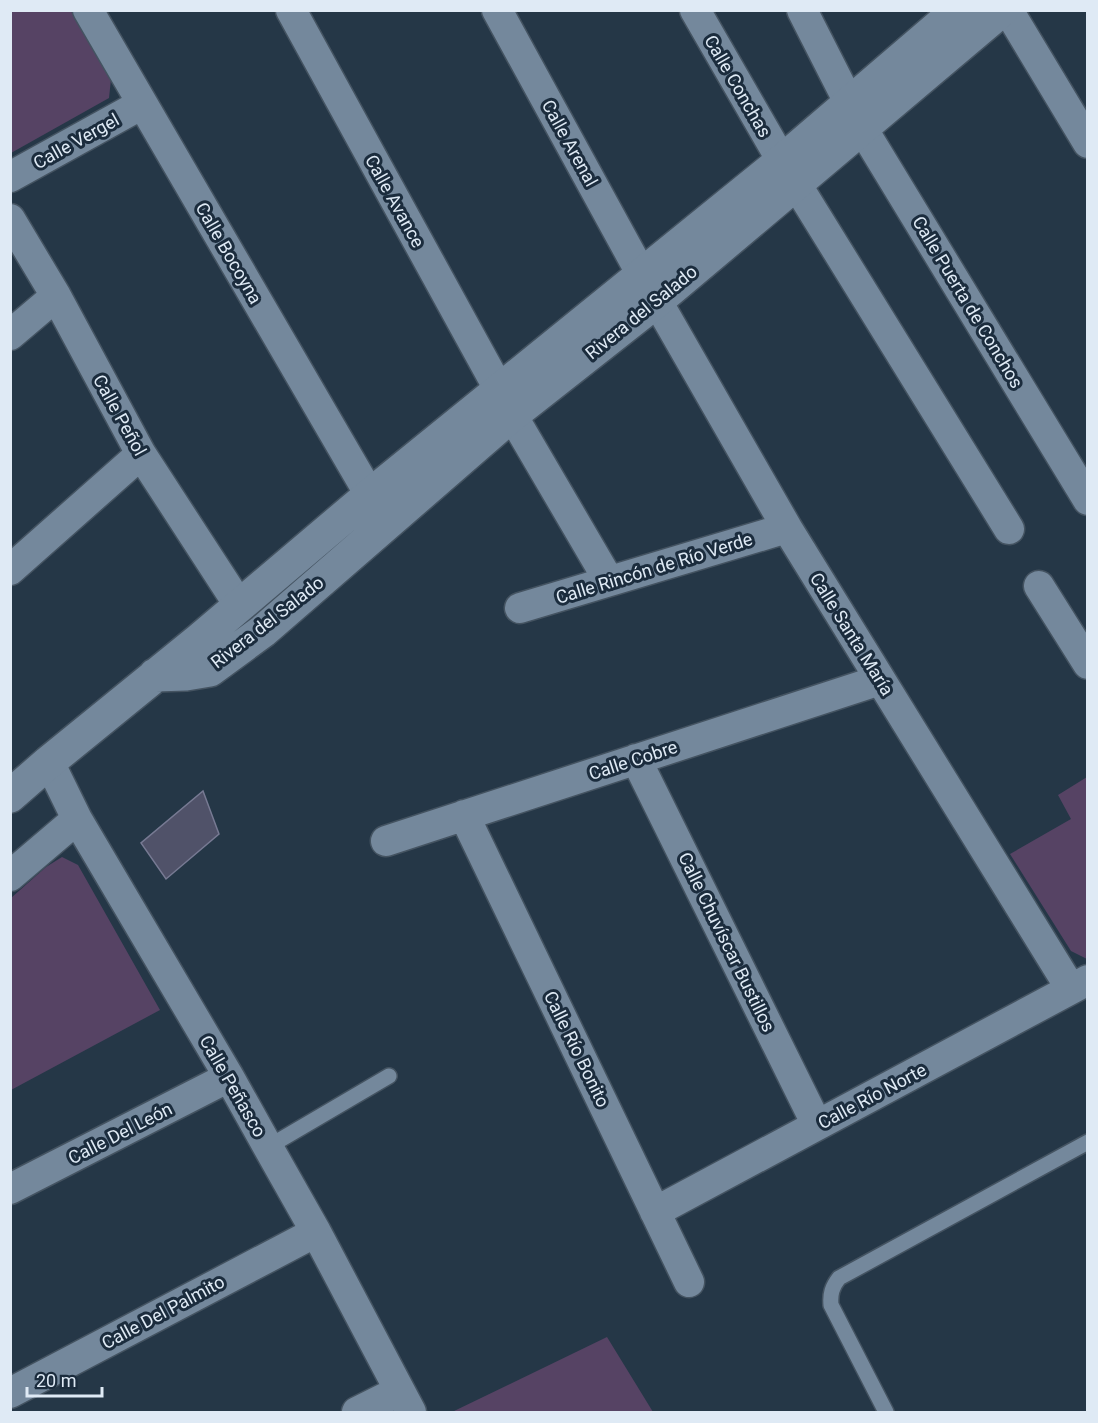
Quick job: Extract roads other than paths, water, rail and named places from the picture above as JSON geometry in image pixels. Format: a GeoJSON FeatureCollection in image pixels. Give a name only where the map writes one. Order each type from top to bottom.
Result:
{"type":"FeatureCollection","features":[{"type":"Feature","properties":{"kind":"street","name":"Calle Bocoyna"},"geometry":{"type":"LineString","coordinates":[[88,10],[370,495]]}},
{"type":"Feature","properties":{"kind":"street","name":"Calle Avance"},"geometry":{"type":"LineString","coordinates":[[291,10],[506,403]]}},
{"type":"Feature","properties":{"kind":"street","name":"Calle Arenal"},"geometry":{"type":"LineString","coordinates":[[497,10],[650,287]]}},
{"type":"Feature","properties":{"kind":"street","name":"Calle Conchas"},"geometry":{"type":"LineString","coordinates":[[695,10],[789,172]]}},
{"type":"Feature","properties":{"kind":"street","name":"Calle Puerta de Conchos"},"geometry":{"type":"LineString","coordinates":[[802,10],[856,116],[1088,500]]}},
{"type":"Feature","properties":{"kind":"street","name":"Rivera del Salado"},"geometry":{"type":"LineString","coordinates":[[856,116],[958,10]]}},
{"type":"Feature","properties":{"kind":"street","name":"Rivera del Salado"},"geometry":{"type":"LineString","coordinates":[[155,675],[186,674],[210,670],[272,623],[506,403],[856,116],[1002,10]]}},
{"type":"Feature","properties":{"kind":"street"},"geometry":{"type":"LineString","coordinates":[[1008,10],[1088,143]]}},
{"type":"Feature","properties":{"kind":"street","name":"Calle Vergel"},"geometry":{"type":"LineString","coordinates":[[10,177],[142,104]]}},
{"type":"Feature","properties":{"kind":"street"},"geometry":{"type":"LineString","coordinates":[[789,172],[1009,529]]}},
{"type":"Feature","properties":{"kind":"street","name":"Calle Peñol"},"geometry":{"type":"LineString","coordinates":[[10,219],[56,296],[141,454],[239,605]]}},
{"type":"Feature","properties":{"kind":"street","name":"Calle Santa María"},"geometry":{"type":"LineString","coordinates":[[650,287],[788,528],[880,680],[1079,984]]}},
{"type":"Feature","properties":{"kind":"street"},"geometry":{"type":"LineString","coordinates":[[10,335],[56,296]]}},
{"type":"Feature","properties":{"kind":"street","name":"Rivera del Salado"},"geometry":{"type":"LineString","coordinates":[[155,675],[370,495],[506,403]]}},
{"type":"Feature","properties":{"kind":"street"},"geometry":{"type":"LineString","coordinates":[[506,403],[609,582]]}},
{"type":"Feature","properties":{"kind":"street"},"geometry":{"type":"LineString","coordinates":[[10,570],[141,454]]}},
{"type":"Feature","properties":{"kind":"street","name":"Calle Rincón de Río Verde"},"geometry":{"type":"LineString","coordinates":[[520,608],[788,528]]}},
{"type":"Feature","properties":{"kind":"street"},"geometry":{"type":"LineString","coordinates":[[1039,586],[1088,664]]}},
{"type":"Feature","properties":{"kind":"street"},"geometry":{"type":"LineString","coordinates":[[10,796],[155,675]]}},
{"type":"Feature","properties":{"kind":"street","name":"Calle Cobre"},"geometry":{"type":"LineString","coordinates":[[386,841],[880,680]]}},
{"type":"Feature","properties":{"kind":"street","name":"Calle Chuvíscar Bustillos"},"geometry":{"type":"LineString","coordinates":[[636,759],[817,1125]]}},
{"type":"Feature","properties":{"kind":"street","name":"Calle Peñasco"},"geometry":{"type":"LineString","coordinates":[[49,762],[77,819],[229,1077],[316,1232],[405,1402]]}},
{"type":"Feature","properties":{"kind":"street","name":"Calle Río Bonito"},"geometry":{"type":"LineString","coordinates":[[464,815],[689,1282]]}},
{"type":"Feature","properties":{"kind":"street"},"geometry":{"type":"LineString","coordinates":[[10,876],[77,819]]}},
{"type":"Feature","properties":{"kind":"street","name":"Calle Río Norte"},"geometry":{"type":"LineString","coordinates":[[655,1212],[1079,984]]}},
{"type":"Feature","properties":{"kind":"street","name":"Calle Del León"},"geometry":{"type":"LineString","coordinates":[[10,1190],[229,1077]]}},
{"type":"Feature","properties":{"kind":"street","name":"Calle Del Palmito"},"geometry":{"type":"LineString","coordinates":[[10,1393],[316,1232]]}},
{"type":"Feature","properties":{"kind":"street"},"geometry":{"type":"LineString","coordinates":[[357,1413],[405,1402]]}},
{"type":"Feature","properties":{"kind":"lane"},"geometry":{"type":"LineString","coordinates":[[268,1147],[389,1076]]}},
{"type":"Feature","properties":{"kind":"lane"},"geometry":{"type":"LineString","coordinates":[[886,1413],[831,1305],[830,1294],[834,1284],[839,1278],[1088,1142]]}}]}
